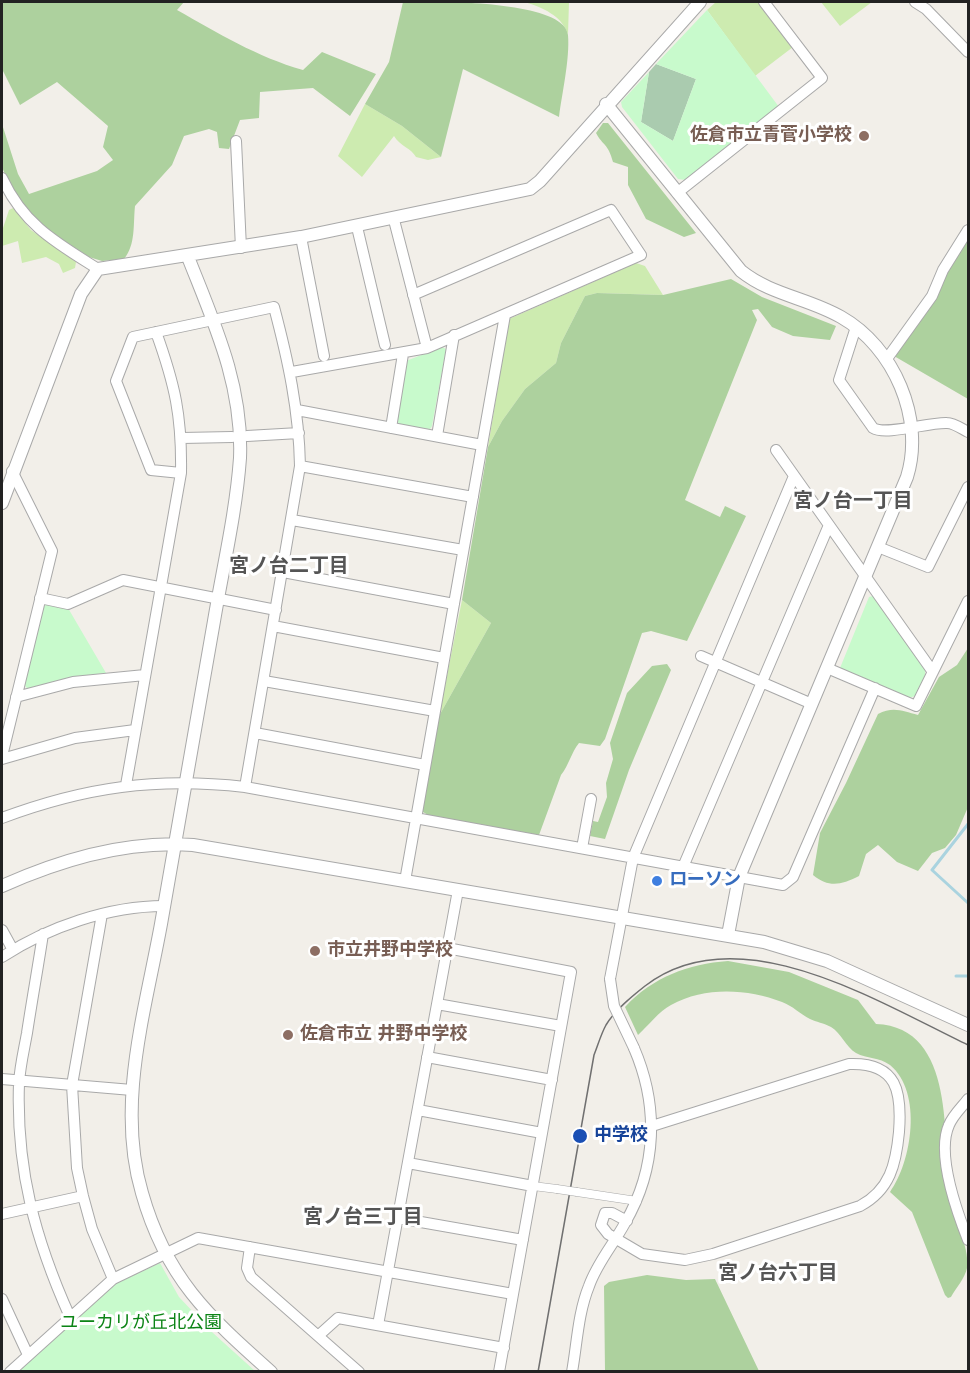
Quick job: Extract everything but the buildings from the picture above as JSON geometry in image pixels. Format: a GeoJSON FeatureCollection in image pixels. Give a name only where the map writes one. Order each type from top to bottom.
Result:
{"type":"FeatureCollection","features":[{"type":"Feature","properties":{"kind":"street"},"geometry":{"type":"LineString","coordinates":[[2,503],[12,471],[81,294],[89,279],[98,269],[188,257],[357,227],[530,189],[540,181],[606,104],[700,2]]}},
{"type":"Feature","properties":{"kind":"street"},"geometry":{"type":"LineString","coordinates":[[677,193],[822,78],[764,2]]}},
{"type":"Feature","properties":{"kind":"street"},"geometry":{"type":"LineString","coordinates":[[915,2],[926,9],[969,52]]}},
{"type":"Feature","properties":{"kind":"street"},"geometry":{"type":"LineString","coordinates":[[606,104],[731,261],[746,275],[765,287],[831,312],[855,327],[886,360],[904,396],[913,425],[910,468],[739,877],[728,935]]}},
{"type":"Feature","properties":{"kind":"street"},"geometry":{"type":"LineString","coordinates":[[236,141],[241,248]]}},
{"type":"Feature","properties":{"kind":"street"},"geometry":{"type":"LineString","coordinates":[[2,177],[23,215],[33,225],[98,269]]}},
{"type":"Feature","properties":{"kind":"street"},"geometry":{"type":"LineString","coordinates":[[291,372],[427,348],[641,255],[611,210],[413,295]]}},
{"type":"Feature","properties":{"kind":"street"},"geometry":{"type":"LineString","coordinates":[[394,220],[427,348]]}},
{"type":"Feature","properties":{"kind":"street"},"geometry":{"type":"LineString","coordinates":[[357,227],[385,345]]}},
{"type":"Feature","properties":{"kind":"street"},"geometry":{"type":"LineString","coordinates":[[886,360],[932,296],[942,270],[969,230]]}},
{"type":"Feature","properties":{"kind":"street"},"geometry":{"type":"LineString","coordinates":[[301,237],[324,356]]}},
{"type":"Feature","properties":{"kind":"street"},"geometry":{"type":"LineString","coordinates":[[188,257],[229,361],[239,412],[241,436],[238,479],[132,1090],[132,1135],[136,1170],[148,1214],[165,1253],[189,1292],[208,1316],[271,1371]]}},
{"type":"Feature","properties":{"kind":"street"},"geometry":{"type":"LineString","coordinates":[[181,473],[151,470],[116,381],[133,337],[274,307],[291,372],[297,410],[300,466],[245,787]]}},
{"type":"Feature","properties":{"kind":"street"},"geometry":{"type":"LineString","coordinates":[[405,881],[505,315]]}},
{"type":"Feature","properties":{"kind":"street"},"geometry":{"type":"LineString","coordinates":[[855,327],[839,380],[875,429],[881,432],[913,425],[950,423],[969,432]]}},
{"type":"Feature","properties":{"kind":"street"},"geometry":{"type":"LineString","coordinates":[[126,785],[181,473],[182,438],[177,398],[156,332]]}},
{"type":"Feature","properties":{"kind":"street"},"geometry":{"type":"LineString","coordinates":[[437,436],[454,335]]}},
{"type":"Feature","properties":{"kind":"street"},"geometry":{"type":"LineString","coordinates":[[391,428],[403,354]]}},
{"type":"Feature","properties":{"kind":"street"},"geometry":{"type":"LineString","coordinates":[[297,410],[482,445]]}},
{"type":"Feature","properties":{"kind":"street"},"geometry":{"type":"LineString","coordinates":[[247,436],[299,433]]}},
{"type":"Feature","properties":{"kind":"street"},"geometry":{"type":"LineString","coordinates":[[182,438],[232,437]]}},
{"type":"Feature","properties":{"kind":"street"},"geometry":{"type":"LineString","coordinates":[[776,450],[933,672]]}},
{"type":"Feature","properties":{"kind":"street"},"geometry":{"type":"LineString","coordinates":[[300,466],[473,497]]}},
{"type":"Feature","properties":{"kind":"street"},"geometry":{"type":"LineString","coordinates":[[12,471],[52,551],[16,697],[5,729],[2,757],[75,738],[135,730]]}},
{"type":"Feature","properties":{"kind":"street"},"geometry":{"type":"LineString","coordinates":[[572,1371],[588,1287],[604,1253],[616,1239],[637,1201],[649,1163],[652,1125],[648,1091],[634,1048],[614,1006],[610,979],[633,858],[794,476]]}},
{"type":"Feature","properties":{"kind":"street"},"geometry":{"type":"LineString","coordinates":[[878,547],[928,567],[969,487]]}},
{"type":"Feature","properties":{"kind":"street"},"geometry":{"type":"LineString","coordinates":[[292,520],[463,550]]}},
{"type":"Feature","properties":{"kind":"street"},"geometry":{"type":"LineString","coordinates":[[683,867],[829,525]]}},
{"type":"Feature","properties":{"kind":"street"},"geometry":{"type":"LineString","coordinates":[[283,572],[454,604]]}},
{"type":"Feature","properties":{"kind":"street"},"geometry":{"type":"LineString","coordinates":[[40,598],[68,604],[123,580],[276,610]]}},
{"type":"Feature","properties":{"kind":"street"},"geometry":{"type":"LineString","coordinates":[[827,668],[916,706],[969,601]]}},
{"type":"Feature","properties":{"kind":"street"},"geometry":{"type":"LineString","coordinates":[[273,626],[444,658]]}},
{"type":"Feature","properties":{"kind":"street"},"geometry":{"type":"LineString","coordinates":[[701,656],[812,704]]}},
{"type":"Feature","properties":{"kind":"street"},"geometry":{"type":"LineString","coordinates":[[16,697],[73,682],[145,675]]}},
{"type":"Feature","properties":{"kind":"street"},"geometry":{"type":"LineString","coordinates":[[264,681],[435,711]]}},
{"type":"Feature","properties":{"kind":"street"},"geometry":{"type":"LineString","coordinates":[[2,818],[77,794],[126,785],[186,781],[245,787],[783,885],[791,881],[875,688]]}},
{"type":"Feature","properties":{"kind":"street"},"geometry":{"type":"LineString","coordinates":[[255,733],[425,765]]}},
{"type":"Feature","properties":{"kind":"street"},"geometry":{"type":"LineString","coordinates":[[582,848],[591,799]]}},
{"type":"Feature","properties":{"kind":"street"},"geometry":{"type":"LineString","coordinates":[[2,886],[63,862],[126,849],[176,844],[728,935],[795,950],[884,986],[969,1025]]}},
{"type":"Feature","properties":{"kind":"street"},"geometry":{"type":"LineString","coordinates":[[378,1325],[458,890]]}},
{"type":"Feature","properties":{"kind":"street"},"geometry":{"type":"LineString","coordinates":[[2,957],[43,934],[102,914],[146,906],[164,906]]}},
{"type":"Feature","properties":{"kind":"street"},"geometry":{"type":"LineString","coordinates":[[102,914],[72,1085],[76,1156],[83,1196],[92,1229],[113,1279]]}},
{"type":"Feature","properties":{"kind":"street"},"geometry":{"type":"LineString","coordinates":[[2,930],[13,950]]}},
{"type":"Feature","properties":{"kind":"street"},"geometry":{"type":"LineString","coordinates":[[43,934],[19,1081],[22,1176],[53,1279],[70,1317]]}},
{"type":"Feature","properties":{"kind":"street"},"geometry":{"type":"LineString","coordinates":[[447,948],[571,972],[499,1371]]}},
{"type":"Feature","properties":{"kind":"street"},"geometry":{"type":"LineString","coordinates":[[437,1004],[561,1026]]}},
{"type":"Feature","properties":{"kind":"street"},"geometry":{"type":"LineString","coordinates":[[427,1057],[552,1080]]}},
{"type":"Feature","properties":{"kind":"street"},"geometry":{"type":"LineString","coordinates":[[627,1221],[612,1214],[602,1215],[604,1229],[642,1254],[685,1260],[713,1254],[860,1206],[880,1190],[894,1170],[901,1104],[894,1083],[881,1070],[866,1064],[849,1064],[652,1125]]}},
{"type":"Feature","properties":{"kind":"street"},"geometry":{"type":"LineString","coordinates":[[2,1080],[132,1090]]}},
{"type":"Feature","properties":{"kind":"street"},"geometry":{"type":"LineString","coordinates":[[969,1099],[953,1117],[945,1137],[947,1163],[955,1201],[969,1240]]}},
{"type":"Feature","properties":{"kind":"street"},"geometry":{"type":"LineString","coordinates":[[418,1110],[542,1133]]}},
{"type":"Feature","properties":{"kind":"street"},"geometry":{"type":"LineString","coordinates":[[408,1163],[533,1186],[637,1201]]}},
{"type":"Feature","properties":{"kind":"street"},"geometry":{"type":"LineString","coordinates":[[2,1214],[83,1196]]}},
{"type":"Feature","properties":{"kind":"street"},"geometry":{"type":"LineString","coordinates":[[398,1218],[523,1240]]}},
{"type":"Feature","properties":{"kind":"street"},"geometry":{"type":"LineString","coordinates":[[10,1371],[113,1279],[198,1238],[513,1294]]}},
{"type":"Feature","properties":{"kind":"street"},"geometry":{"type":"LineString","coordinates":[[250,1247],[247,1268],[251,1277],[355,1370]]}},
{"type":"Feature","properties":{"kind":"street"},"geometry":{"type":"LineString","coordinates":[[2,1303],[28,1355]]}},
{"type":"Feature","properties":{"kind":"street"},"geometry":{"type":"LineString","coordinates":[[318,1336],[338,1318],[504,1348]]}},
{"type":"Feature","properties":{"kind":"green space"},"geometry":{"type":"Polygon","coordinates":[[[2,2],[184,2],[177,10],[238,44],[286,65],[303,70],[322,52],[376,74],[350,116],[313,88],[260,92],[259,118],[240,120],[229,149],[219,148],[217,132],[209,129],[184,136],[172,165],[135,206],[133,234],[128,253],[124,259],[102,261],[89,257],[35,222],[7,179],[2,167],[2,124],[18,174],[29,194],[97,171],[113,160],[103,147],[108,126],[57,82],[20,105],[2,69],[2,2]]]}},
{"type":"Feature","properties":{"kind":"green space"},"geometry":{"type":"Polygon","coordinates":[[[403,2],[497,5],[546,15],[561,23],[568,35],[568,44],[559,117],[463,69],[441,157],[402,126],[365,104],[389,62],[403,2]]]}},
{"type":"Feature","properties":{"kind":"green space"},"geometry":{"type":"Polygon","coordinates":[[[525,2],[569,2],[568,34],[556,17],[525,2]]]}},
{"type":"Feature","properties":{"kind":"green space"},"geometry":{"type":"Polygon","coordinates":[[[716,2],[758,2],[793,47],[755,76],[707,10],[716,2]]]}},
{"type":"Feature","properties":{"kind":"green space"},"geometry":{"type":"Polygon","coordinates":[[[821,2],[872,2],[840,26],[821,2]]]}},
{"type":"Feature","properties":{"kind":"green space"},"geometry":{"type":"Polygon","coordinates":[[[707,10],[779,107],[686,180],[678,179],[622,107],[621,102],[649,72],[641,122],[673,141],[696,79],[656,64],[707,10]]]}},
{"type":"Feature","properties":{"kind":"green space"},"geometry":{"type":"Polygon","coordinates":[[[656,64],[696,79],[673,141],[641,122],[649,72],[656,64]]]}},
{"type":"Feature","properties":{"kind":"green space"},"geometry":{"type":"Polygon","coordinates":[[[365,104],[402,126],[441,157],[428,160],[416,157],[394,136],[362,177],[338,156],[365,104]]]}},
{"type":"Feature","properties":{"kind":"green space"},"geometry":{"type":"Polygon","coordinates":[[[603,123],[608,123],[696,233],[684,237],[646,219],[628,185],[628,167],[613,162],[607,148],[596,133],[603,123]]]}},
{"type":"Feature","properties":{"kind":"green space"},"geometry":{"type":"Polygon","coordinates":[[[13,208],[31,230],[76,262],[75,268],[63,273],[59,264],[46,257],[22,263],[18,241],[2,246],[2,231],[9,210],[13,208]]]}},
{"type":"Feature","properties":{"kind":"green space"},"geometry":{"type":"Polygon","coordinates":[[[968,236],[968,399],[894,356],[968,236]]]}},
{"type":"Feature","properties":{"kind":"green space"},"geometry":{"type":"Polygon","coordinates":[[[636,263],[645,266],[663,295],[597,293],[585,296],[561,343],[556,363],[525,389],[502,421],[488,447],[509,319],[636,263]]]}},
{"type":"Feature","properties":{"kind":"green space"},"geometry":{"type":"Polygon","coordinates":[[[731,279],[762,297],[836,326],[830,340],[793,336],[772,327],[758,309],[752,310],[757,320],[685,500],[720,517],[725,506],[746,516],[687,641],[651,631],[642,633],[605,739],[600,746],[579,743],[576,747],[561,775],[539,835],[428,815],[423,812],[422,807],[439,716],[491,623],[462,600],[488,447],[502,421],[525,389],[556,363],[561,343],[585,296],[597,293],[663,295],[731,279]]]}},
{"type":"Feature","properties":{"kind":"green space"},"geometry":{"type":"Polygon","coordinates":[[[442,347],[446,349],[432,426],[430,429],[398,425],[395,420],[406,361],[442,347]]]}},
{"type":"Feature","properties":{"kind":"green space"},"geometry":{"type":"Polygon","coordinates":[[[873,596],[925,668],[925,676],[915,696],[909,698],[840,668],[869,597],[873,596]]]}},
{"type":"Feature","properties":{"kind":"green space"},"geometry":{"type":"Polygon","coordinates":[[[462,600],[491,623],[439,716],[462,600]]]}},
{"type":"Feature","properties":{"kind":"green space"},"geometry":{"type":"Polygon","coordinates":[[[47,604],[68,608],[106,673],[72,677],[28,689],[24,685],[42,608],[47,604]]]}},
{"type":"Feature","properties":{"kind":"green space"},"geometry":{"type":"Polygon","coordinates":[[[968,648],[968,807],[956,835],[945,848],[932,853],[918,871],[897,862],[878,845],[866,854],[859,876],[835,884],[819,879],[813,875],[820,833],[878,714],[893,710],[918,715],[939,677],[957,665],[968,648]]]}},
{"type":"Feature","properties":{"kind":"green space"},"geometry":{"type":"Polygon","coordinates":[[[667,664],[671,670],[629,770],[605,839],[590,836],[593,821],[598,822],[607,797],[606,783],[613,759],[610,743],[627,693],[652,666],[667,664]]]}},
{"type":"Feature","properties":{"kind":"green space"},"geometry":{"type":"Polygon","coordinates":[[[728,961],[789,972],[858,1000],[876,1024],[902,1030],[921,1045],[933,1066],[941,1091],[945,1119],[949,1197],[966,1250],[966,1272],[951,1297],[948,1298],[945,1295],[912,1212],[890,1192],[904,1163],[911,1127],[907,1092],[900,1077],[890,1065],[856,1053],[831,1027],[810,1019],[786,1004],[741,992],[712,992],[684,999],[662,1011],[638,1035],[625,1007],[636,997],[659,980],[672,974],[699,965],[728,961]]]}},
{"type":"Feature","properties":{"kind":"green space","name":"ユーカリが丘北公園"},"geometry":{"type":"Polygon","coordinates":[[[160,1263],[179,1297],[213,1333],[255,1371],[17,1372],[117,1283],[160,1263]]]}},
{"type":"Feature","properties":{"kind":"green space"},"geometry":{"type":"Polygon","coordinates":[[[647,1275],[686,1280],[715,1279],[759,1371],[605,1371],[604,1286],[609,1282],[647,1275]]]}},
{"type":"Feature","properties":{"kind":"waterway"},"geometry":{"type":"LineString","coordinates":[[968,824],[932,870],[968,903]]}},
{"type":"Feature","properties":{"kind":"waterway"},"geometry":{"type":"LineString","coordinates":[[956,976],[968,976]]}},
{"type":"Feature","properties":{"kind":"tram line"},"geometry":{"type":"LineString","coordinates":[[538,1372],[594,1055],[610,1019],[645,986],[682,966],[722,959],[764,962],[808,972],[851,988],[968,1045]]}},
{"type":"Feature","properties":{"kind":"place","name":"佐倉市立青菅小学校"},"geometry":{"type":"Point","coordinates":[864,136]}},
{"type":"Feature","properties":{"kind":"place","name":"ローソン"},"geometry":{"type":"Point","coordinates":[657,881]}},
{"type":"Feature","properties":{"kind":"place","name":"市立井野中学校"},"geometry":{"type":"Point","coordinates":[315,951]}},
{"type":"Feature","properties":{"kind":"place","name":"佐倉市立 井野中学校"},"geometry":{"type":"Point","coordinates":[288,1035]}},
{"type":"Feature","properties":{"kind":"place","name":"中学校"},"geometry":{"type":"Point","coordinates":[580,1136]}},
{"type":"Feature","properties":{"kind":"district","name":"宮ノ台一丁目"},"geometry":{"type":"Point","coordinates":[853,502]}},
{"type":"Feature","properties":{"kind":"district","name":"宮ノ台二丁目"},"geometry":{"type":"Point","coordinates":[289,567]}},
{"type":"Feature","properties":{"kind":"district","name":"宮ノ台三丁目"},"geometry":{"type":"Point","coordinates":[363,1218]}},
{"type":"Feature","properties":{"kind":"district","name":"宮ノ台六丁目"},"geometry":{"type":"Point","coordinates":[778,1274]}}]}
